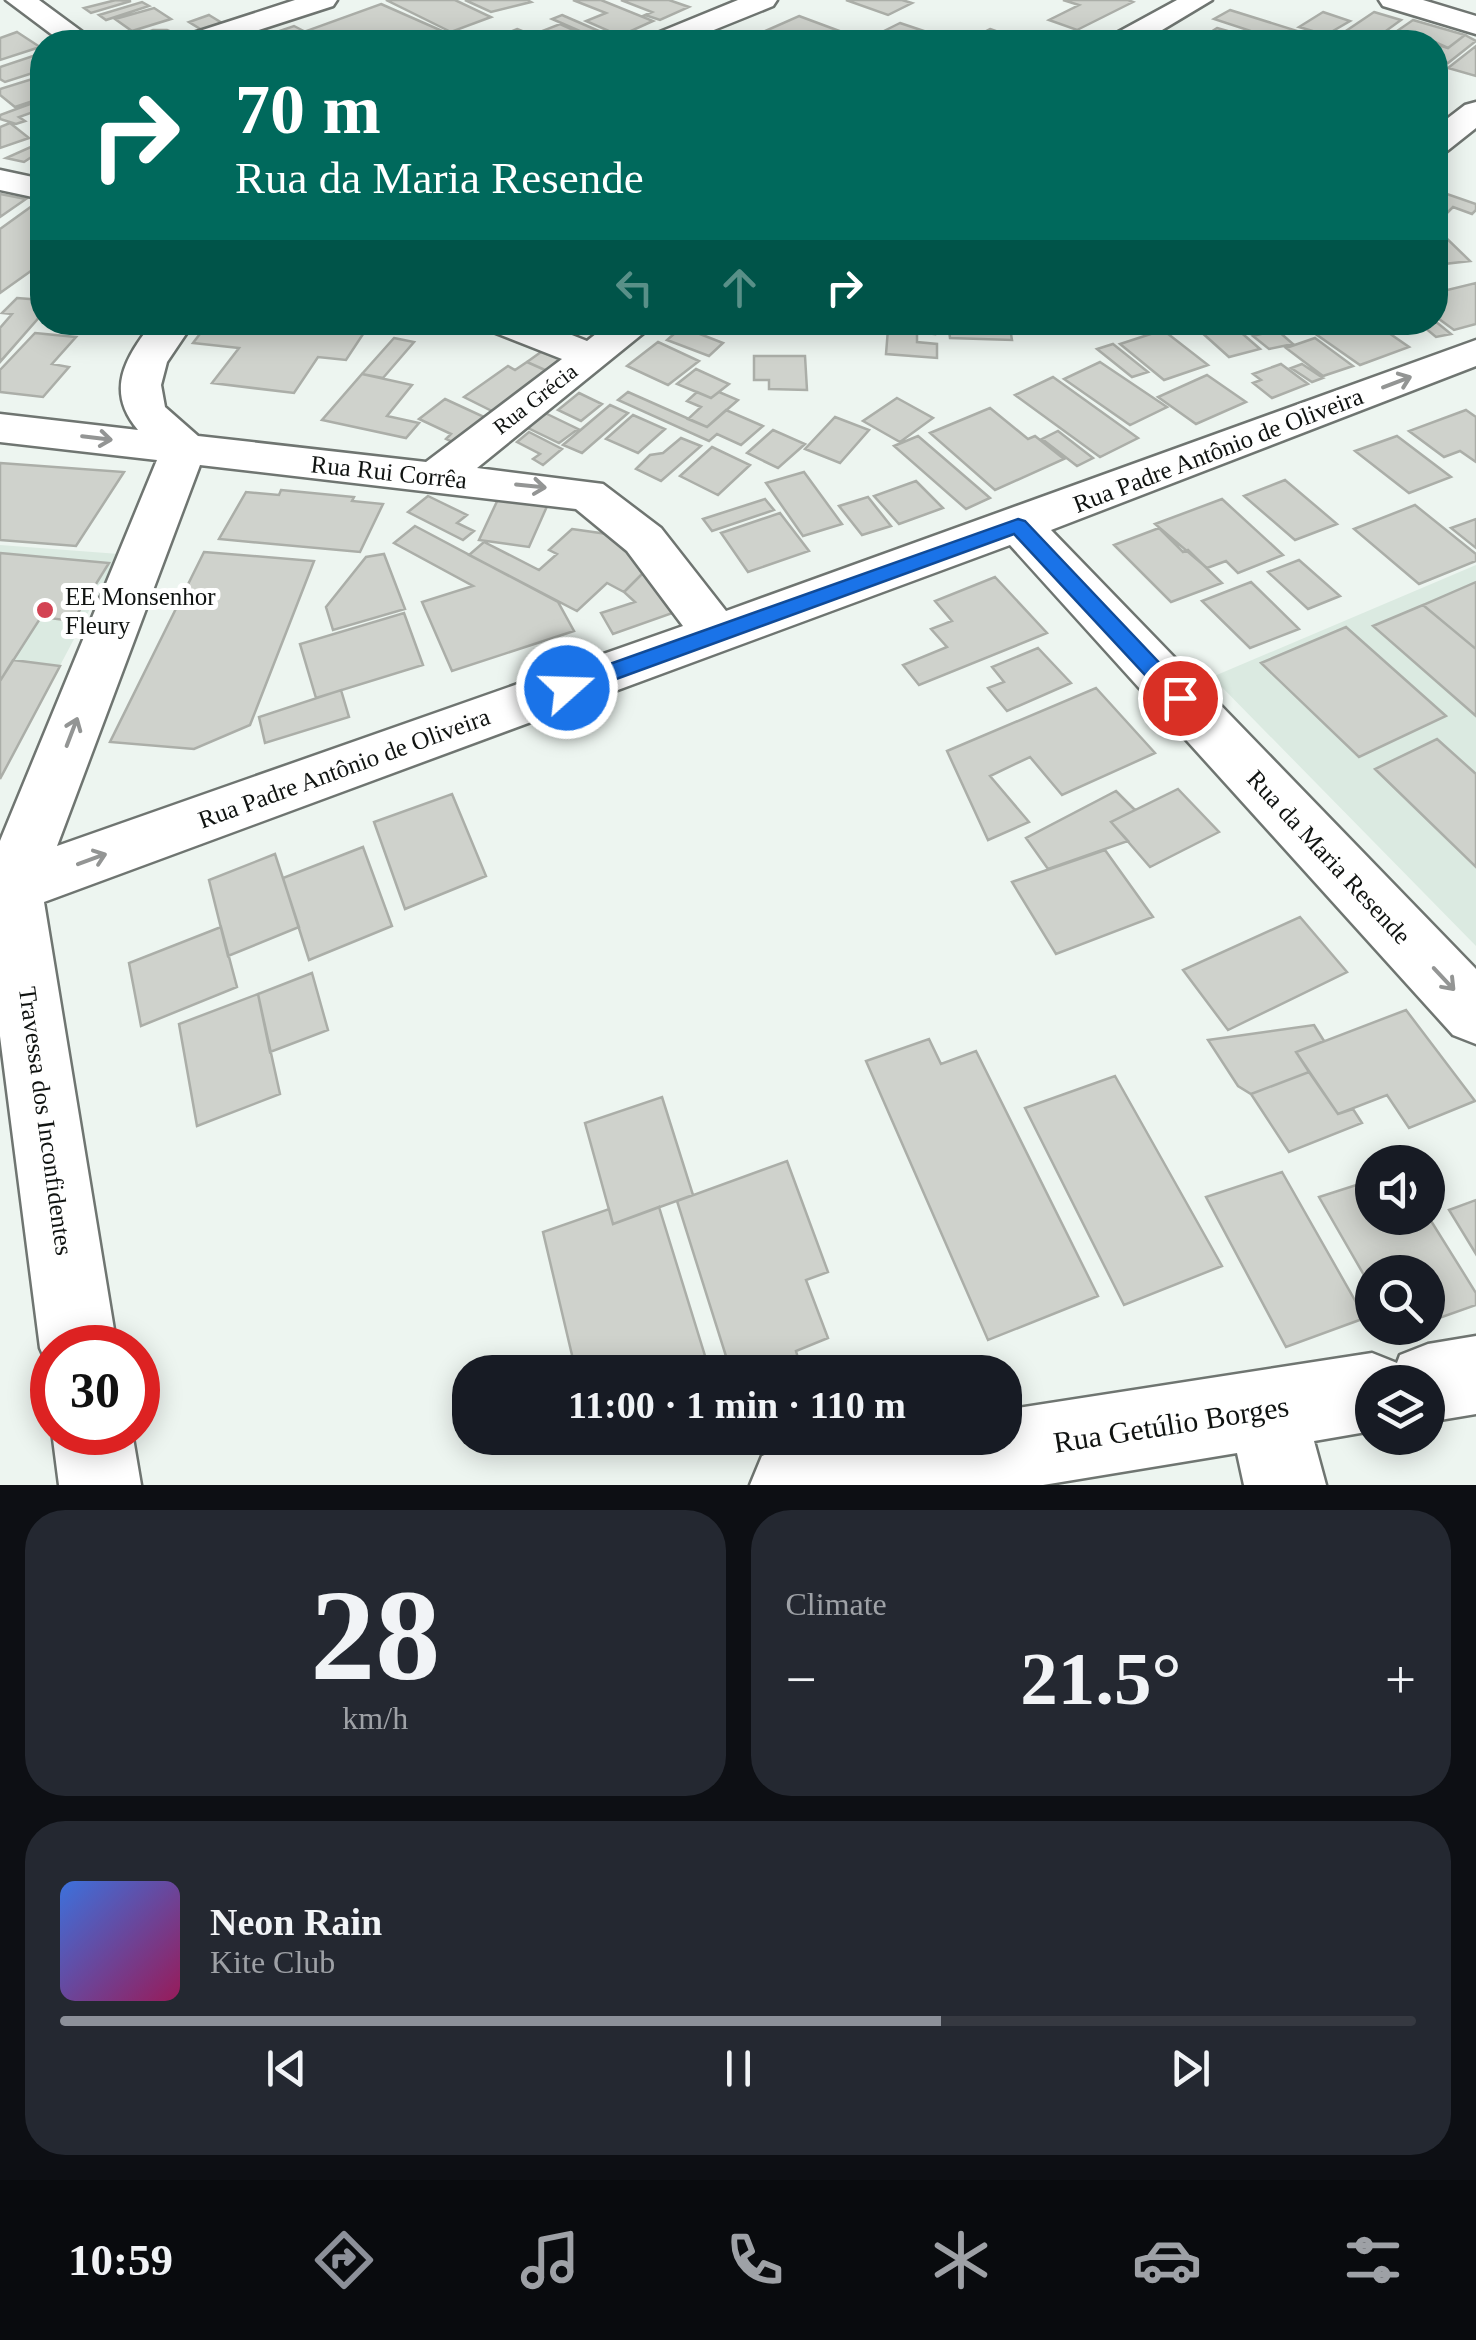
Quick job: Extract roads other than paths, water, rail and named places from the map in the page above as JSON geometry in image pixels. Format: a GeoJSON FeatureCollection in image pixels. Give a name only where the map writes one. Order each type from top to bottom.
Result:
{"type":"FeatureCollection","features":[{"type":"Feature","properties":{"kind":"street"},"geometry":{"type":"LineString","coordinates":[[20,0],[64,30]]}},
{"type":"Feature","properties":{"kind":"street"},"geometry":{"type":"LineString","coordinates":[[231,30],[323,0]]}},
{"type":"Feature","properties":{"kind":"street"},"geometry":{"type":"LineString","coordinates":[[689,30],[763,0]]}},
{"type":"Feature","properties":{"kind":"street"},"geometry":{"type":"LineString","coordinates":[[1143,30],[1198,0]]}},
{"type":"Feature","properties":{"kind":"street"},"geometry":{"type":"LineString","coordinates":[[1393,0],[1476,25]]}},
{"type":"Feature","properties":{"kind":"street"},"geometry":{"type":"LineString","coordinates":[[1448,134],[1476,112]]}},
{"type":"Feature","properties":{"kind":"street"},"geometry":{"type":"LineString","coordinates":[[0,180],[30,186]]}},
{"type":"Feature","properties":{"kind":"street"},"geometry":{"type":"LineString","coordinates":[[163,335],[140,378],[144,408],[184,448]]}},
{"type":"Feature","properties":{"kind":"street"},"geometry":{"type":"LineString","coordinates":[[536,335],[590,356]]}},
{"type":"Feature","properties":{"kind":"street","name":"Rua Grécia"},"geometry":{"type":"LineString","coordinates":[[434,478],[620,335]]}},
{"type":"Feature","properties":{"kind":"street","name":"Rua Padre Antônio de Oliveira"},"geometry":{"type":"LineString","coordinates":[[6,890],[1018,525],[1476,352]]}},
{"type":"Feature","properties":{"kind":"street","name":"Rua Rui Corrêa"},"geometry":{"type":"LineString","coordinates":[[0,428],[566,490],[614,510],[670,563],[715,635]]}},
{"type":"Feature","properties":{"kind":"street","name":"Travessa dos Inconfidentes"},"geometry":{"type":"LineString","coordinates":[[76,1325],[6,890],[184,448]]}},
{"type":"Feature","properties":{"kind":"street","name":"Rua da Maria Resende"},"geometry":{"type":"LineString","coordinates":[[1018,525],[1476,1014]]}},
{"type":"Feature","properties":{"kind":"street"},"geometry":{"type":"LineString","coordinates":[[1445,1380],[1476,1375]]}},
{"type":"Feature","properties":{"kind":"street","name":"Rua Getúlio Borges"},"geometry":{"type":"LineString","coordinates":[[791,1485],[1355,1395]]}},
{"type":"Feature","properties":{"kind":"street"},"geometry":{"type":"LineString","coordinates":[[1266,1409],[1285,1485]]}},
{"type":"Feature","properties":{"kind":"street"},"geometry":{"type":"LineString","coordinates":[[95,1455],[100,1485]]}},
{"type":"Feature","properties":{"kind":"place","name":"EE Monsenhor Fleury"},"geometry":{"type":"Point","coordinates":[45,610]}}]}
